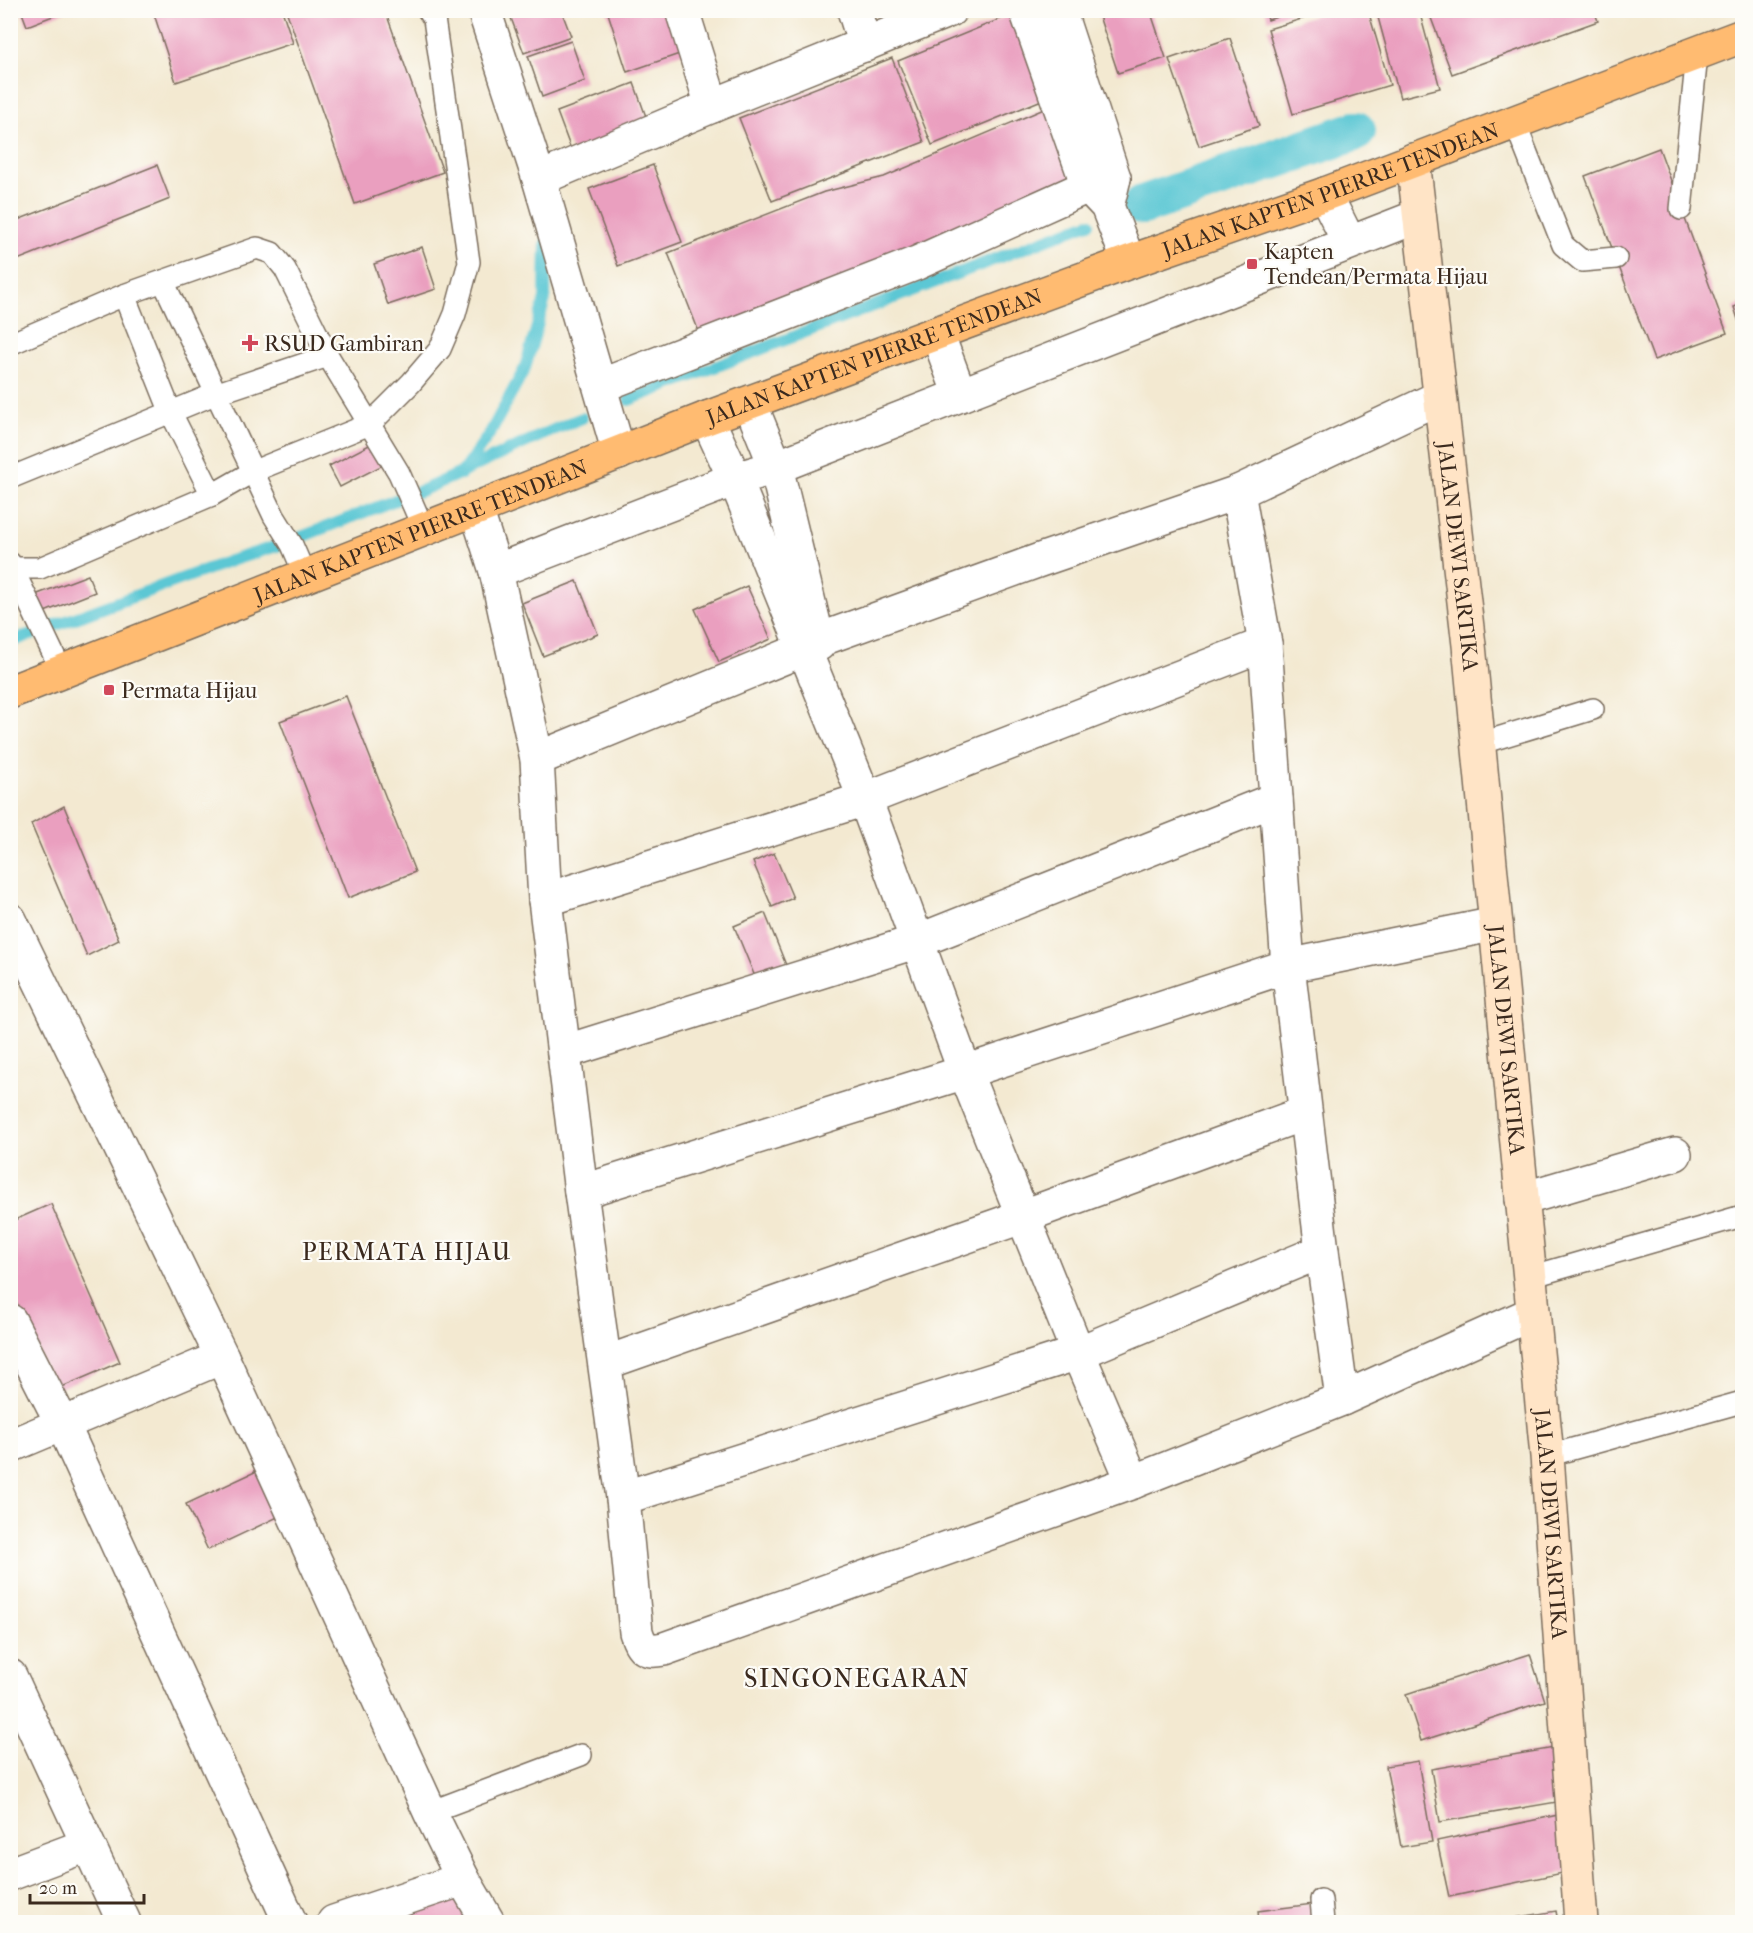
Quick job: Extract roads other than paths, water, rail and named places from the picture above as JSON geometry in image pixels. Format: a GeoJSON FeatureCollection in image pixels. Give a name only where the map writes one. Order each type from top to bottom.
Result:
{"type":"FeatureCollection","features":[{"type":"Feature","properties":{"kind":"main road","name":"JALAN KAPTEN PIERRE TENDEAN"},"geometry":{"type":"LineString","coordinates":[[10,692],[707,418],[1129,261],[1325,194],[1743,36]]}},
{"type":"Feature","properties":{"kind":"main road","name":"JALAN DEWI SARTIKA"},"geometry":{"type":"LineString","coordinates":[[1413,160],[1478,744],[1530,1277],[1547,1456],[1581,1923]]}},
{"type":"Feature","properties":{"kind":"street"},"geometry":{"type":"LineString","coordinates":[[484,10],[539,179],[619,453]]}},
{"type":"Feature","properties":{"kind":"street"},"geometry":{"type":"LineString","coordinates":[[682,10],[712,106]]}},
{"type":"Feature","properties":{"kind":"street"},"geometry":{"type":"LineString","coordinates":[[854,10],[864,45]]}},
{"type":"Feature","properties":{"kind":"street"},"geometry":{"type":"LineString","coordinates":[[539,179],[950,10]]}},
{"type":"Feature","properties":{"kind":"street"},"geometry":{"type":"LineString","coordinates":[[1026,10],[1103,190],[1129,261]]}},
{"type":"Feature","properties":{"kind":"street"},"geometry":{"type":"LineString","coordinates":[[1059,10],[1103,190]]}},
{"type":"Feature","properties":{"kind":"street"},"geometry":{"type":"LineString","coordinates":[[600,386],[1103,190]]}},
{"type":"Feature","properties":{"kind":"street"},"geometry":{"type":"LineString","coordinates":[[1325,194],[1349,242]]}},
{"type":"Feature","properties":{"kind":"street"},"geometry":{"type":"LineString","coordinates":[[496,571],[735,479],[776,467],[1419,216]]}},
{"type":"Feature","properties":{"kind":"street"},"geometry":{"type":"LineString","coordinates":[[937,333],[960,395]]}},
{"type":"Feature","properties":{"kind":"street"},"geometry":{"type":"LineString","coordinates":[[537,759],[812,654],[1040,560],[1238,492],[1440,397]]}},
{"type":"Feature","properties":{"kind":"street"},"geometry":{"type":"LineString","coordinates":[[750,403],[776,467],[812,654]]}},
{"type":"Feature","properties":{"kind":"street"},"geometry":{"type":"LineString","coordinates":[[707,418],[812,654],[965,1072],[1077,1353],[1133,1482]]}},
{"type":"Feature","properties":{"kind":"street"},"geometry":{"type":"LineString","coordinates":[[1238,492],[1265,644],[1288,966],[1341,1399]]}},
{"type":"Feature","properties":{"kind":"street"},"geometry":{"type":"LineString","coordinates":[[476,509],[496,571],[537,759],[545,900],[581,1192],[623,1498],[636,1632],[645,1649],[664,1649],[1133,1482],[1341,1399],[1533,1313]]}},
{"type":"Feature","properties":{"kind":"street"},"geometry":{"type":"LineString","coordinates":[[545,900],[865,799],[1265,644]]}},
{"type":"Feature","properties":{"kind":"street"},"geometry":{"type":"LineString","coordinates":[[564,1052],[918,941],[1276,799]]}},
{"type":"Feature","properties":{"kind":"street"},"geometry":{"type":"LineString","coordinates":[[10,920],[222,1357],[430,1812],[488,1923]]}},
{"type":"Feature","properties":{"kind":"street"},"geometry":{"type":"LineString","coordinates":[[581,1192],[965,1072],[1288,966],[1496,924]]}},
{"type":"Feature","properties":{"kind":"street"},"geometry":{"type":"LineString","coordinates":[[605,1364],[1024,1216],[1305,1113]]}},
{"type":"Feature","properties":{"kind":"street"},"geometry":{"type":"LineString","coordinates":[[1522,1199],[1676,1154]]}},
{"type":"Feature","properties":{"kind":"street"},"geometry":{"type":"LineString","coordinates":[[623,1498],[1077,1353],[1322,1251]]}},
{"type":"Feature","properties":{"kind":"street"},"geometry":{"type":"LineString","coordinates":[[10,1321],[63,1425],[290,1923]]}},
{"type":"Feature","properties":{"kind":"street"},"geometry":{"type":"LineString","coordinates":[[10,1446],[222,1357]]}},
{"type":"Feature","properties":{"kind":"street"},"geometry":{"type":"LineString","coordinates":[[10,1676],[124,1923]]}},
{"type":"Feature","properties":{"kind":"street"},"geometry":{"type":"LineString","coordinates":[[10,1874],[87,1845]]}},
{"type":"Feature","properties":{"kind":"street"},"geometry":{"type":"LineString","coordinates":[[334,1923],[463,1879]]}},
{"type":"Feature","properties":{"kind":"lane"},"geometry":{"type":"LineString","coordinates":[[62,672],[11,566],[40,568],[212,495],[254,471],[370,424],[411,383],[440,349],[455,314],[469,262],[434,19],[428,10]]}},
{"type":"Feature","properties":{"kind":"lane"},"geometry":{"type":"LineString","coordinates":[[1681,208],[1697,55]]}},
{"type":"Feature","properties":{"kind":"lane"},"geometry":{"type":"LineString","coordinates":[[1515,123],[1563,245],[1582,261],[1616,258]]}},
{"type":"Feature","properties":{"kind":"lane"},"geometry":{"type":"LineString","coordinates":[[10,344],[163,281],[257,248],[264,249],[272,253],[285,269],[328,356],[399,473],[424,530]]}},
{"type":"Feature","properties":{"kind":"lane"},"geometry":{"type":"LineString","coordinates":[[163,281],[274,516],[292,545],[306,575]]}},
{"type":"Feature","properties":{"kind":"lane"},"geometry":{"type":"LineString","coordinates":[[124,296],[171,413],[212,495]]}},
{"type":"Feature","properties":{"kind":"lane"},"geometry":{"type":"LineString","coordinates":[[10,478],[215,394],[328,356]]}},
{"type":"Feature","properties":{"kind":"lane"},"geometry":{"type":"LineString","coordinates":[[1478,744],[1593,710]]}},
{"type":"Feature","properties":{"kind":"lane"},"geometry":{"type":"LineString","coordinates":[[1530,1277],[1743,1216]]}},
{"type":"Feature","properties":{"kind":"lane"},"geometry":{"type":"LineString","coordinates":[[1547,1456],[1743,1402]]}},
{"type":"Feature","properties":{"kind":"lane"},"geometry":{"type":"LineString","coordinates":[[430,1812],[581,1755]]}},
{"type":"Feature","properties":{"kind":"lane"},"geometry":{"type":"LineString","coordinates":[[1321,1900],[1323,1923]]}},
{"type":"Feature","properties":{"kind":"waterway"},"geometry":{"type":"LineString","coordinates":[[1143,205],[1356,131]]}},
{"type":"Feature","properties":{"kind":"waterway"},"geometry":{"type":"LineString","coordinates":[[629,400],[1089,223]]}},
{"type":"Feature","properties":{"kind":"waterway"},"geometry":{"type":"LineString","coordinates":[[461,474],[490,433],[525,368],[545,299],[546,243]]}},
{"type":"Feature","properties":{"kind":"waterway"},"geometry":{"type":"LineString","coordinates":[[418,492],[582,418]]}},
{"type":"Feature","properties":{"kind":"waterway"},"geometry":{"type":"LineString","coordinates":[[301,537],[398,499]]}},
{"type":"Feature","properties":{"kind":"waterway"},"geometry":{"type":"LineString","coordinates":[[10,642],[230,561],[286,543]]}},
{"type":"Feature","properties":{"kind":"place","name":"Kapten Tendean/Permata Hijau"},"geometry":{"type":"Point","coordinates":[1252,264]}},
{"type":"Feature","properties":{"kind":"place","name":"RSUD Gambiran"},"geometry":{"type":"Point","coordinates":[250,343]}},
{"type":"Feature","properties":{"kind":"place","name":"Permata Hijau"},"geometry":{"type":"Point","coordinates":[109,690]}},
{"type":"Feature","properties":{"kind":"district","name":"PERMATA HIJAU"},"geometry":{"type":"Point","coordinates":[407,1252]}},
{"type":"Feature","properties":{"kind":"district","name":"SINGONEGARAN"},"geometry":{"type":"Point","coordinates":[857,1678]}}]}
